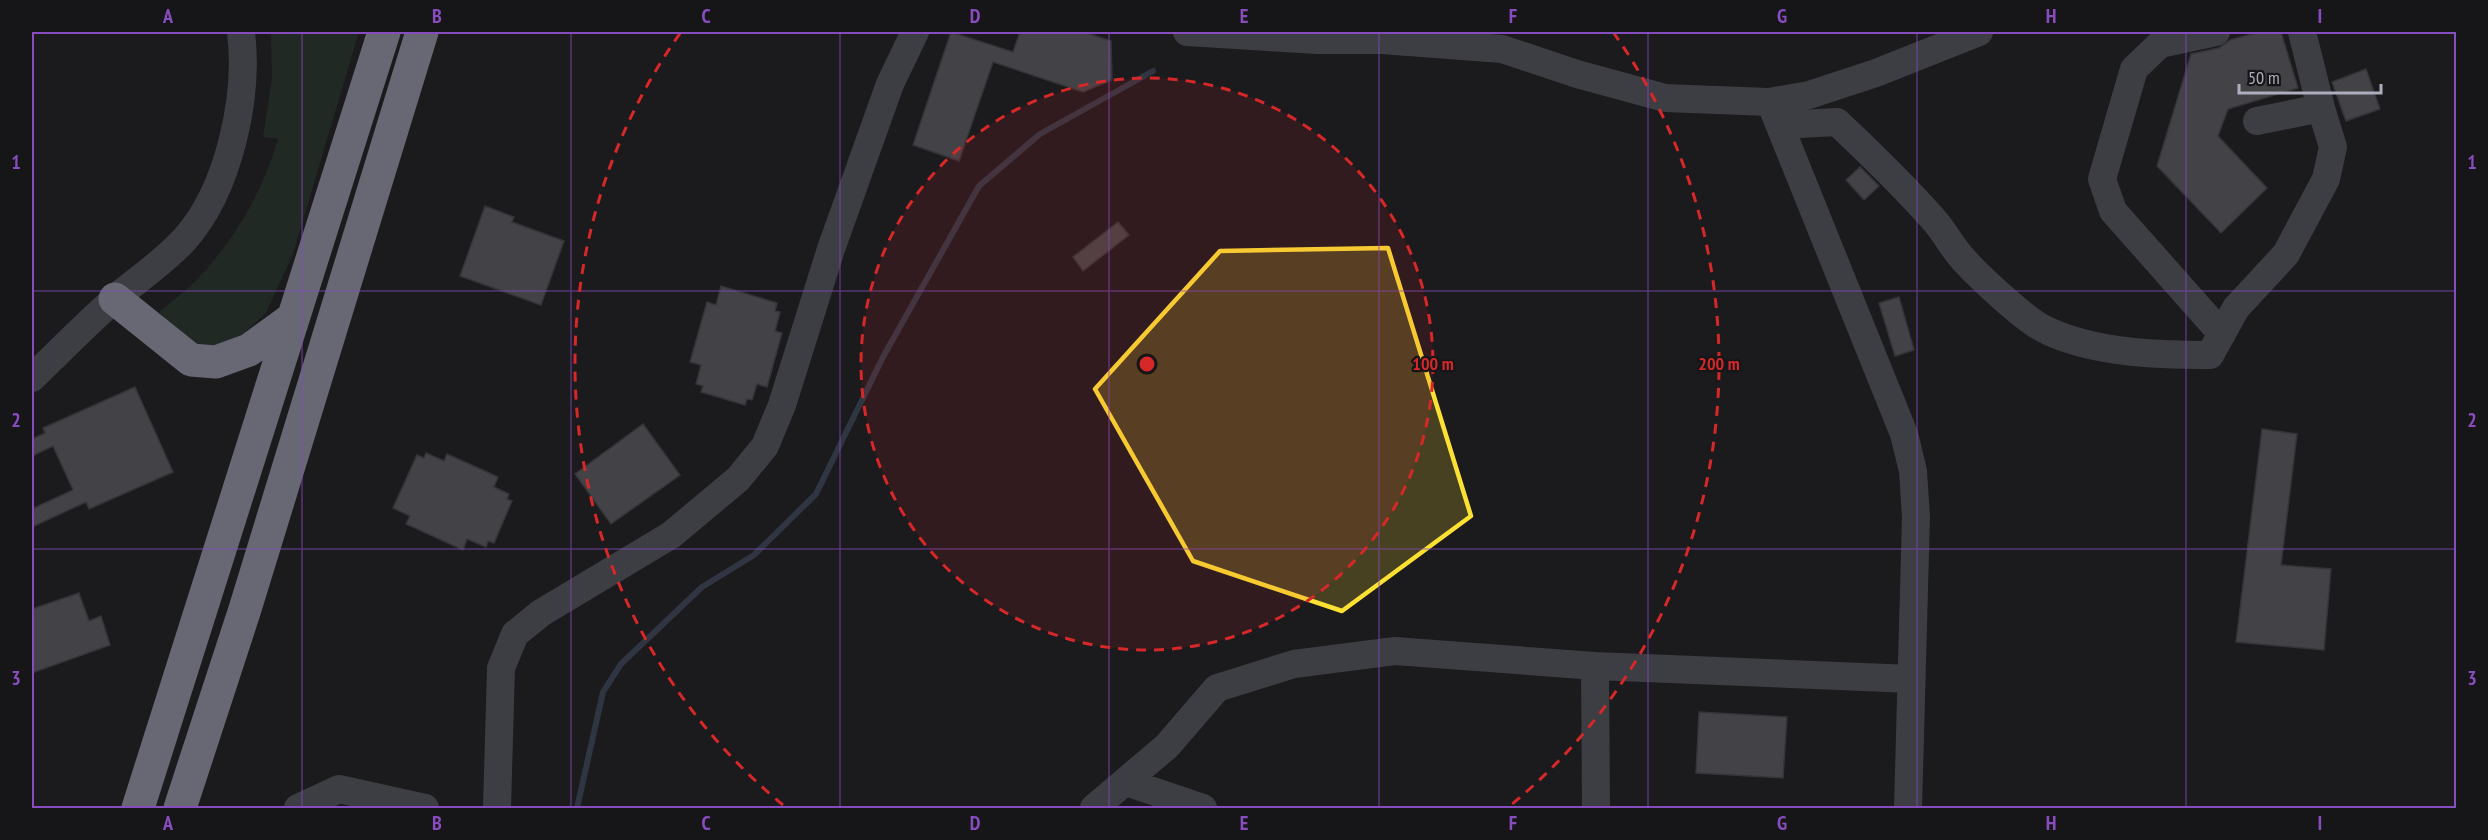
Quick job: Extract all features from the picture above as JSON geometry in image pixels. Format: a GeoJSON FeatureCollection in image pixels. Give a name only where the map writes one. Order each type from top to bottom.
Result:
{"type":"FeatureCollection","features":[{"type":"Feature","properties":{"kind":"highway"},"geometry":{"type":"LineString","coordinates":[[138,808],[384,32]]}},
{"type":"Feature","properties":{"kind":"highway"},"geometry":{"type":"LineString","coordinates":[[180,808],[241,620],[422,32]]}},
{"type":"Feature","properties":{"kind":"highway"},"geometry":{"type":"LineString","coordinates":[[115,298],[191,360],[216,362],[249,350],[293,318]]}},
{"type":"Feature","properties":{"kind":"street"},"geometry":{"type":"LineString","coordinates":[[32,378],[115,298],[185,239],[205,208],[223,171],[235,132],[242,89],[241,32]]}},
{"type":"Feature","properties":{"kind":"street"},"geometry":{"type":"LineString","coordinates":[[497,808],[501,668],[515,634],[541,613],[671,535],[738,479],[765,446],[782,405],[831,249],[890,84],[915,32]]}},
{"type":"Feature","properties":{"kind":"street"},"geometry":{"type":"LineString","coordinates":[[1187,32],[1317,40],[1382,40],[1502,49],[1577,74],[1665,98],[1837,122],[1889,171],[1936,222],[1960,256],[2007,300],[2042,328],[2086,345],[2183,355],[2210,355],[2236,308],[2286,254],[2326,179],[2333,147],[2302,32]]}},
{"type":"Feature","properties":{"kind":"street"},"geometry":{"type":"LineString","coordinates":[[1775,113],[1809,95],[1979,32]]}},
{"type":"Feature","properties":{"kind":"street"},"geometry":{"type":"LineString","coordinates":[[2216,32],[2160,44],[2134,69],[2102,179],[2113,211],[2222,334]]}},
{"type":"Feature","properties":{"kind":"street"},"geometry":{"type":"LineString","coordinates":[[2257,121],[2321,108]]}},
{"type":"Feature","properties":{"kind":"street"},"geometry":{"type":"LineString","coordinates":[[1775,113],[1904,434],[1913,471],[1916,517],[1908,808]]}},
{"type":"Feature","properties":{"kind":"street"},"geometry":{"type":"LineString","coordinates":[[1094,808],[1167,746],[1217,688],[1294,664],[1395,651],[1595,666],[1911,679]]}},
{"type":"Feature","properties":{"kind":"street"},"geometry":{"type":"LineString","coordinates":[[1595,666],[1596,808]]}},
{"type":"Feature","properties":{"kind":"street"},"geometry":{"type":"LineString","coordinates":[[1126,782],[1203,808]]}},
{"type":"Feature","properties":{"kind":"street"},"geometry":{"type":"LineString","coordinates":[[298,808],[339,789],[425,808]]}},
{"type":"Feature","properties":{"kind":"highlighted area"},"geometry":{"type":"Polygon","coordinates":[[[1388,248],[1471,516],[1342,611],[1193,561],[1095,389],[1220,251],[1388,248]]]}},
{"type":"Feature","properties":{"kind":"shaded area"},"geometry":{"type":"Polygon","coordinates":[[[271,32],[359,32],[293,254],[266,313],[243,334],[219,348],[195,348],[159,312],[191,285],[214,260],[247,212],[265,176],[278,139],[263,137],[272,78],[271,32]]]}},
{"type":"Feature","properties":{"kind":"building"},"geometry":{"type":"Polygon","coordinates":[[[951,32],[1013,52],[1020,32],[1084,32],[1111,41],[1112,80],[1083,92],[993,62],[959,161],[913,145],[951,32]]]}},
{"type":"Feature","properties":{"kind":"building"},"geometry":{"type":"Polygon","coordinates":[[[2259,32],[2281,32],[2298,88],[2228,109],[2218,136],[2267,188],[2221,233],[2157,166],[2191,54],[2219,48],[2230,40],[2259,32]]]}},
{"type":"Feature","properties":{"kind":"building"},"geometry":{"type":"Polygon","coordinates":[[[2366,69],[2380,109],[2346,121],[2332,82],[2366,69]]]}},
{"type":"Feature","properties":{"kind":"building"},"geometry":{"type":"Polygon","coordinates":[[[1860,167],[1879,186],[1864,200],[1846,180],[1860,167]]]}},
{"type":"Feature","properties":{"kind":"building"},"geometry":{"type":"Polygon","coordinates":[[[485,206],[514,217],[512,222],[564,241],[541,305],[460,276],[485,206]]]}},
{"type":"Feature","properties":{"kind":"building"},"geometry":{"type":"Polygon","coordinates":[[[1118,222],[1129,235],[1083,271],[1073,257],[1118,222]]]}},
{"type":"Feature","properties":{"kind":"building"},"geometry":{"type":"Polygon","coordinates":[[[721,286],[777,303],[775,311],[780,312],[775,331],[782,333],[767,387],[757,384],[752,400],[747,399],[745,405],[701,392],[703,386],[696,384],[701,365],[690,362],[707,302],[716,305],[721,286]]]}},
{"type":"Feature","properties":{"kind":"building"},"geometry":{"type":"Polygon","coordinates":[[[1899,297],[1914,350],[1895,356],[1879,303],[1899,297]]]}},
{"type":"Feature","properties":{"kind":"building"},"geometry":{"type":"Polygon","coordinates":[[[135,387],[173,472],[89,509],[86,502],[32,527],[32,509],[73,490],[53,446],[32,456],[32,439],[45,433],[43,428],[135,387]]]}},
{"type":"Feature","properties":{"kind":"building"},"geometry":{"type":"Polygon","coordinates":[[[643,424],[680,475],[611,524],[575,474],[643,424]]]}},
{"type":"Feature","properties":{"kind":"building"},"geometry":{"type":"Polygon","coordinates":[[[2262,429],[2297,434],[2281,565],[2331,569],[2324,650],[2236,642],[2262,429]]]}},
{"type":"Feature","properties":{"kind":"building"},"geometry":{"type":"Polygon","coordinates":[[[426,453],[444,461],[447,454],[498,477],[494,487],[509,494],[507,499],[512,501],[494,543],[488,541],[486,547],[467,539],[463,550],[406,524],[410,516],[393,508],[417,455],[424,458],[426,453]]]}},
{"type":"Feature","properties":{"kind":"building"},"geometry":{"type":"Polygon","coordinates":[[[79,593],[89,621],[101,616],[110,645],[32,673],[32,609],[79,593]]]}},
{"type":"Feature","properties":{"kind":"building"},"geometry":{"type":"Polygon","coordinates":[[[1699,712],[1787,717],[1783,778],[1696,773],[1699,712]]]}},
{"type":"Feature","properties":{"kind":"waterway"},"geometry":{"type":"LineString","coordinates":[[577,808],[603,692],[621,664],[702,587],[754,555],[816,494],[883,357],[979,186],[1040,134],[1153,71]]}}]}
